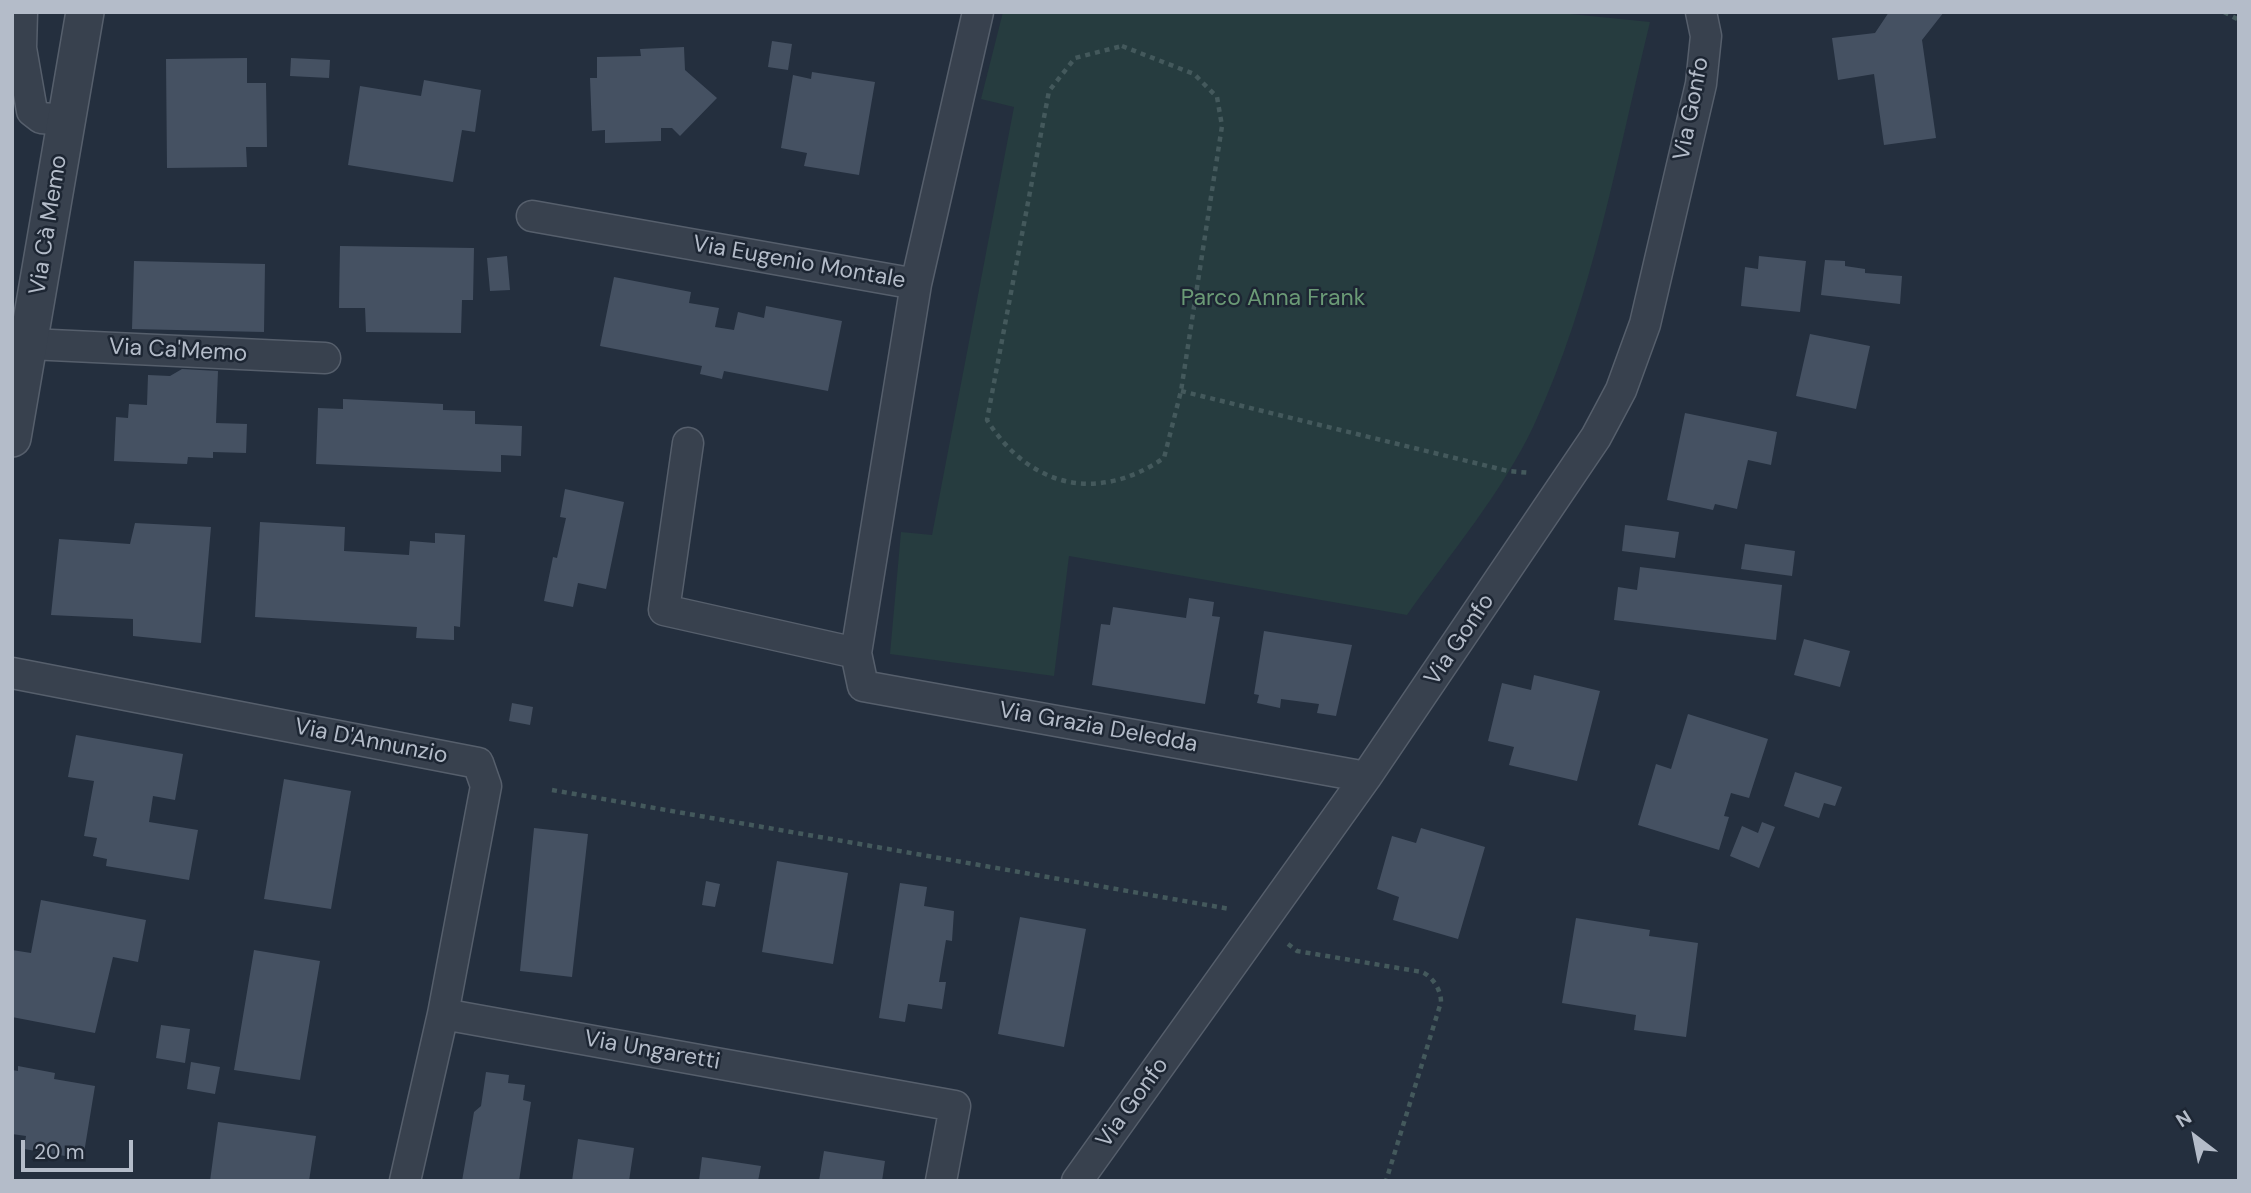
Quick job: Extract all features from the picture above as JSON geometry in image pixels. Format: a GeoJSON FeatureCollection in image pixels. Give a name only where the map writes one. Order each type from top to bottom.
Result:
{"type":"FeatureCollection","features":[{"type":"Feature","properties":{"kind":"street"},"geometry":{"type":"LineString","coordinates":[[22,12],[21,48],[32,111],[41,118],[66,120]]}},
{"type":"Feature","properties":{"kind":"street","name":"Via Cà Memo"},"geometry":{"type":"LineString","coordinates":[[12,438],[85,12]]}},
{"type":"Feature","properties":{"kind":"street","name":"Via Eugenio Montale"},"geometry":{"type":"LineString","coordinates":[[532,216],[916,284],[978,12]]}},
{"type":"Feature","properties":{"kind":"street","name":"Via Gonfo"},"geometry":{"type":"LineString","coordinates":[[1077,1181],[1366,777],[1570,477],[1621,390],[1645,324],[1701,84],[1708,20]]}},
{"type":"Feature","properties":{"kind":"street","name":"Via Grazia Deledda"},"geometry":{"type":"LineString","coordinates":[[916,284],[856,653],[863,686],[1366,777]]}},
{"type":"Feature","properties":{"kind":"street","name":"Via Ca'Memo"},"geometry":{"type":"LineString","coordinates":[[30,344],[325,358]]}},
{"type":"Feature","properties":{"kind":"street"},"geometry":{"type":"LineString","coordinates":[[688,443],[664,610],[856,653]]}},
{"type":"Feature","properties":{"kind":"street","name":"Via D'Annunzio"},"geometry":{"type":"LineString","coordinates":[[12,673],[478,763],[486,786],[443,1014]]}},
{"type":"Feature","properties":{"kind":"street"},"geometry":{"type":"LineString","coordinates":[[405,1181],[443,1014]]}},
{"type":"Feature","properties":{"kind":"street","name":"Via Ungaretti"},"geometry":{"type":"LineString","coordinates":[[443,1014],[955,1106],[941,1181]]}},
{"type":"Feature","properties":{"kind":"path"},"geometry":{"type":"LineString","coordinates":[[2224,12],[2239,20]]}},
{"type":"Feature","properties":{"kind":"path"},"geometry":{"type":"LineString","coordinates":[[1122,46],[1194,74],[1217,97],[1222,126],[1181,391],[1164,458],[1140,474],[1107,484],[1071,484],[1028,466],[1003,446],[987,420],[1049,91],[1075,58],[1122,46]]}},
{"type":"Feature","properties":{"kind":"path"},"geometry":{"type":"LineString","coordinates":[[1181,391],[1508,471],[1570,477]]}},
{"type":"Feature","properties":{"kind":"path"},"geometry":{"type":"LineString","coordinates":[[552,790],[1238,910],[1297,951],[1429,975],[1441,994],[1441,1002],[1385,1181]]}},
{"type":"Feature","properties":{"kind":"green space","name":"Parco Anna Frank"},"geometry":{"type":"Polygon","coordinates":[[[1003,12],[1551,12],[1650,22],[1602,226],[1555,377],[1534,425],[1507,475],[1407,615],[1069,556],[1054,676],[890,654],[901,532],[932,535],[1014,107],[981,99],[1003,12]]]}},
{"type":"Feature","properties":{"kind":"building"},"geometry":{"type":"Polygon","coordinates":[[[1889,12],[1944,12],[1922,40],[1936,138],[1884,145],[1874,74],[1838,80],[1832,38],[1875,33],[1889,12]]]}},
{"type":"Feature","properties":{"kind":"building"},"geometry":{"type":"Polygon","coordinates":[[[772,41],[792,44],[788,70],[768,67],[772,41]]]}},
{"type":"Feature","properties":{"kind":"building"},"geometry":{"type":"Polygon","coordinates":[[[684,47],[685,70],[717,98],[680,136],[672,128],[661,128],[661,141],[605,143],[605,130],[592,131],[590,78],[597,78],[597,57],[641,56],[640,49],[684,47]]]}},
{"type":"Feature","properties":{"kind":"building"},"geometry":{"type":"Polygon","coordinates":[[[247,58],[247,83],[266,83],[267,147],[246,147],[247,167],[167,168],[166,59],[247,58]]]}},
{"type":"Feature","properties":{"kind":"building"},"geometry":{"type":"Polygon","coordinates":[[[291,58],[330,60],[329,78],[290,76],[291,58]]]}},
{"type":"Feature","properties":{"kind":"building"},"geometry":{"type":"Polygon","coordinates":[[[812,72],[875,82],[859,175],[804,166],[807,153],[781,148],[793,75],[811,79],[812,72]]]}},
{"type":"Feature","properties":{"kind":"building"},"geometry":{"type":"Polygon","coordinates":[[[424,80],[481,90],[475,132],[462,130],[453,182],[348,165],[360,86],[421,96],[424,80]]]}},
{"type":"Feature","properties":{"kind":"building"},"geometry":{"type":"Polygon","coordinates":[[[340,246],[474,248],[473,300],[462,300],[461,333],[366,332],[365,308],[339,308],[340,246]]]}},
{"type":"Feature","properties":{"kind":"building"},"geometry":{"type":"Polygon","coordinates":[[[507,256],[510,290],[490,291],[487,258],[507,256]]]}},
{"type":"Feature","properties":{"kind":"building"},"geometry":{"type":"Polygon","coordinates":[[[1759,256],[1806,261],[1800,312],[1741,306],[1745,267],[1758,269],[1759,256]]]}},
{"type":"Feature","properties":{"kind":"building"},"geometry":{"type":"Polygon","coordinates":[[[1825,260],[1845,261],[1845,266],[1865,269],[1865,273],[1902,276],[1900,304],[1821,295],[1825,260]]]}},
{"type":"Feature","properties":{"kind":"building"},"geometry":{"type":"Polygon","coordinates":[[[134,261],[265,264],[264,332],[132,329],[134,261]]]}},
{"type":"Feature","properties":{"kind":"building"},"geometry":{"type":"Polygon","coordinates":[[[614,277],[691,292],[689,303],[719,308],[715,327],[734,330],[738,312],[764,318],[766,306],[842,321],[828,391],[724,371],[722,379],[700,374],[702,366],[600,346],[614,277]]]}},
{"type":"Feature","properties":{"kind":"building"},"geometry":{"type":"Polygon","coordinates":[[[1810,334],[1870,346],[1856,409],[1796,396],[1810,334]]]}},
{"type":"Feature","properties":{"kind":"building"},"geometry":{"type":"Polygon","coordinates":[[[182,369],[218,371],[216,423],[247,424],[246,453],[213,452],[213,458],[188,457],[187,464],[114,461],[116,417],[128,418],[129,404],[147,405],[148,375],[170,376],[182,369]]]}},
{"type":"Feature","properties":{"kind":"building"},"geometry":{"type":"Polygon","coordinates":[[[343,399],[443,404],[443,410],[475,411],[475,424],[522,426],[521,456],[501,455],[501,472],[316,464],[318,408],[343,409],[343,399]]]}},
{"type":"Feature","properties":{"kind":"building"},"geometry":{"type":"Polygon","coordinates":[[[1685,413],[1777,432],[1771,465],[1748,460],[1737,509],[1715,504],[1713,510],[1667,500],[1685,413]]]}},
{"type":"Feature","properties":{"kind":"building"},"geometry":{"type":"Polygon","coordinates":[[[565,489],[624,502],[606,589],[578,583],[573,607],[544,601],[553,557],[557,558],[566,518],[560,517],[565,489]]]}},
{"type":"Feature","properties":{"kind":"building"},"geometry":{"type":"Polygon","coordinates":[[[260,522],[345,527],[344,551],[409,555],[410,541],[435,543],[435,533],[465,535],[460,627],[454,626],[454,640],[416,638],[417,627],[255,617],[260,522]]]}},
{"type":"Feature","properties":{"kind":"building"},"geometry":{"type":"Polygon","coordinates":[[[135,523],[211,527],[201,643],[133,636],[133,619],[51,615],[59,539],[130,544],[135,523]]]}},
{"type":"Feature","properties":{"kind":"building"},"geometry":{"type":"Polygon","coordinates":[[[1625,525],[1679,532],[1675,558],[1622,551],[1625,525]]]}},
{"type":"Feature","properties":{"kind":"building"},"geometry":{"type":"Polygon","coordinates":[[[1745,544],[1795,551],[1792,576],[1741,569],[1745,544]]]}},
{"type":"Feature","properties":{"kind":"building"},"geometry":{"type":"Polygon","coordinates":[[[1640,567],[1782,585],[1776,640],[1614,620],[1618,587],[1637,590],[1640,567]]]}},
{"type":"Feature","properties":{"kind":"building"},"geometry":{"type":"Polygon","coordinates":[[[1189,598],[1214,602],[1212,616],[1220,617],[1205,704],[1092,685],[1101,624],[1110,625],[1113,607],[1186,618],[1189,598]]]}},
{"type":"Feature","properties":{"kind":"building"},"geometry":{"type":"Polygon","coordinates":[[[1264,631],[1352,645],[1336,716],[1317,713],[1319,704],[1281,699],[1280,708],[1257,703],[1259,695],[1254,694],[1264,631]]]}},
{"type":"Feature","properties":{"kind":"building"},"geometry":{"type":"Polygon","coordinates":[[[1804,639],[1850,651],[1840,687],[1794,675],[1804,639]]]}},
{"type":"Feature","properties":{"kind":"building"},"geometry":{"type":"Polygon","coordinates":[[[1534,675],[1600,691],[1577,781],[1509,765],[1514,747],[1488,741],[1502,683],[1531,690],[1534,675]]]}},
{"type":"Feature","properties":{"kind":"building"},"geometry":{"type":"Polygon","coordinates":[[[512,703],[533,707],[530,725],[509,721],[512,703]]]}},
{"type":"Feature","properties":{"kind":"building"},"geometry":{"type":"Polygon","coordinates":[[[1688,714],[1768,739],[1749,798],[1731,793],[1724,816],[1729,817],[1719,850],[1638,825],[1656,764],[1671,769],[1688,714]]]}},
{"type":"Feature","properties":{"kind":"building"},"geometry":{"type":"Polygon","coordinates":[[[76,735],[183,754],[175,800],[153,796],[149,822],[198,830],[189,880],[106,866],[107,859],[93,856],[97,838],[84,836],[94,781],[68,777],[76,735]]]}},
{"type":"Feature","properties":{"kind":"building"},"geometry":{"type":"Polygon","coordinates":[[[1795,772],[1842,787],[1835,806],[1824,803],[1819,818],[1784,806],[1795,772]]]}},
{"type":"Feature","properties":{"kind":"building"},"geometry":{"type":"Polygon","coordinates":[[[284,779],[351,791],[331,909],[264,899],[284,779]]]}},
{"type":"Feature","properties":{"kind":"building"},"geometry":{"type":"Polygon","coordinates":[[[1762,822],[1775,827],[1759,868],[1730,856],[1742,826],[1758,833],[1762,822]]]}},
{"type":"Feature","properties":{"kind":"building"},"geometry":{"type":"Polygon","coordinates":[[[534,828],[588,834],[572,977],[520,971],[534,828]]]}},
{"type":"Feature","properties":{"kind":"building"},"geometry":{"type":"Polygon","coordinates":[[[1421,828],[1485,847],[1458,939],[1393,920],[1399,897],[1377,889],[1392,836],[1416,843],[1421,828]]]}},
{"type":"Feature","properties":{"kind":"building"},"geometry":{"type":"Polygon","coordinates":[[[777,861],[848,873],[833,964],[762,952],[777,861]]]}},
{"type":"Feature","properties":{"kind":"building"},"geometry":{"type":"Polygon","coordinates":[[[706,881],[720,884],[715,907],[702,905],[706,881]]]}},
{"type":"Feature","properties":{"kind":"building"},"geometry":{"type":"Polygon","coordinates":[[[900,883],[927,887],[924,906],[954,911],[952,941],[946,940],[939,982],[946,982],[942,1009],[908,1004],[905,1022],[879,1018],[900,883]]]}},
{"type":"Feature","properties":{"kind":"building"},"geometry":{"type":"Polygon","coordinates":[[[41,900],[146,920],[138,962],[113,957],[95,1033],[12,1017],[12,950],[31,953],[41,900]]]}},
{"type":"Feature","properties":{"kind":"building"},"geometry":{"type":"Polygon","coordinates":[[[1020,917],[1086,929],[1064,1047],[998,1034],[1020,917]]]}},
{"type":"Feature","properties":{"kind":"building"},"geometry":{"type":"Polygon","coordinates":[[[1576,918],[1650,930],[1649,936],[1698,943],[1686,1037],[1634,1030],[1636,1015],[1562,1003],[1576,918]]]}},
{"type":"Feature","properties":{"kind":"building"},"geometry":{"type":"Polygon","coordinates":[[[254,950],[320,961],[300,1080],[234,1070],[254,950]]]}},
{"type":"Feature","properties":{"kind":"building"},"geometry":{"type":"Polygon","coordinates":[[[161,1025],[190,1029],[185,1063],[156,1058],[161,1025]]]}},
{"type":"Feature","properties":{"kind":"building"},"geometry":{"type":"Polygon","coordinates":[[[191,1062],[220,1067],[215,1094],[187,1089],[191,1062]]]}},
{"type":"Feature","properties":{"kind":"building"},"geometry":{"type":"Polygon","coordinates":[[[18,1066],[55,1073],[54,1079],[95,1086],[83,1159],[24,1149],[26,1136],[12,1134],[12,1070],[18,1071],[18,1066]]]}},
{"type":"Feature","properties":{"kind":"building"},"geometry":{"type":"Polygon","coordinates":[[[486,1072],[509,1075],[508,1083],[525,1085],[523,1100],[531,1102],[519,1181],[462,1181],[474,1112],[481,1106],[486,1072]]]}},
{"type":"Feature","properties":{"kind":"building"},"geometry":{"type":"Polygon","coordinates":[[[218,1122],[316,1136],[309,1181],[210,1181],[218,1122]]]}},
{"type":"Feature","properties":{"kind":"building"},"geometry":{"type":"Polygon","coordinates":[[[578,1139],[634,1148],[629,1181],[572,1181],[578,1139]]]}},
{"type":"Feature","properties":{"kind":"building"},"geometry":{"type":"Polygon","coordinates":[[[824,1151],[885,1161],[882,1181],[819,1181],[824,1151]]]}},
{"type":"Feature","properties":{"kind":"building"},"geometry":{"type":"Polygon","coordinates":[[[702,1157],[761,1166],[758,1181],[699,1181],[702,1157]]]}}]}
